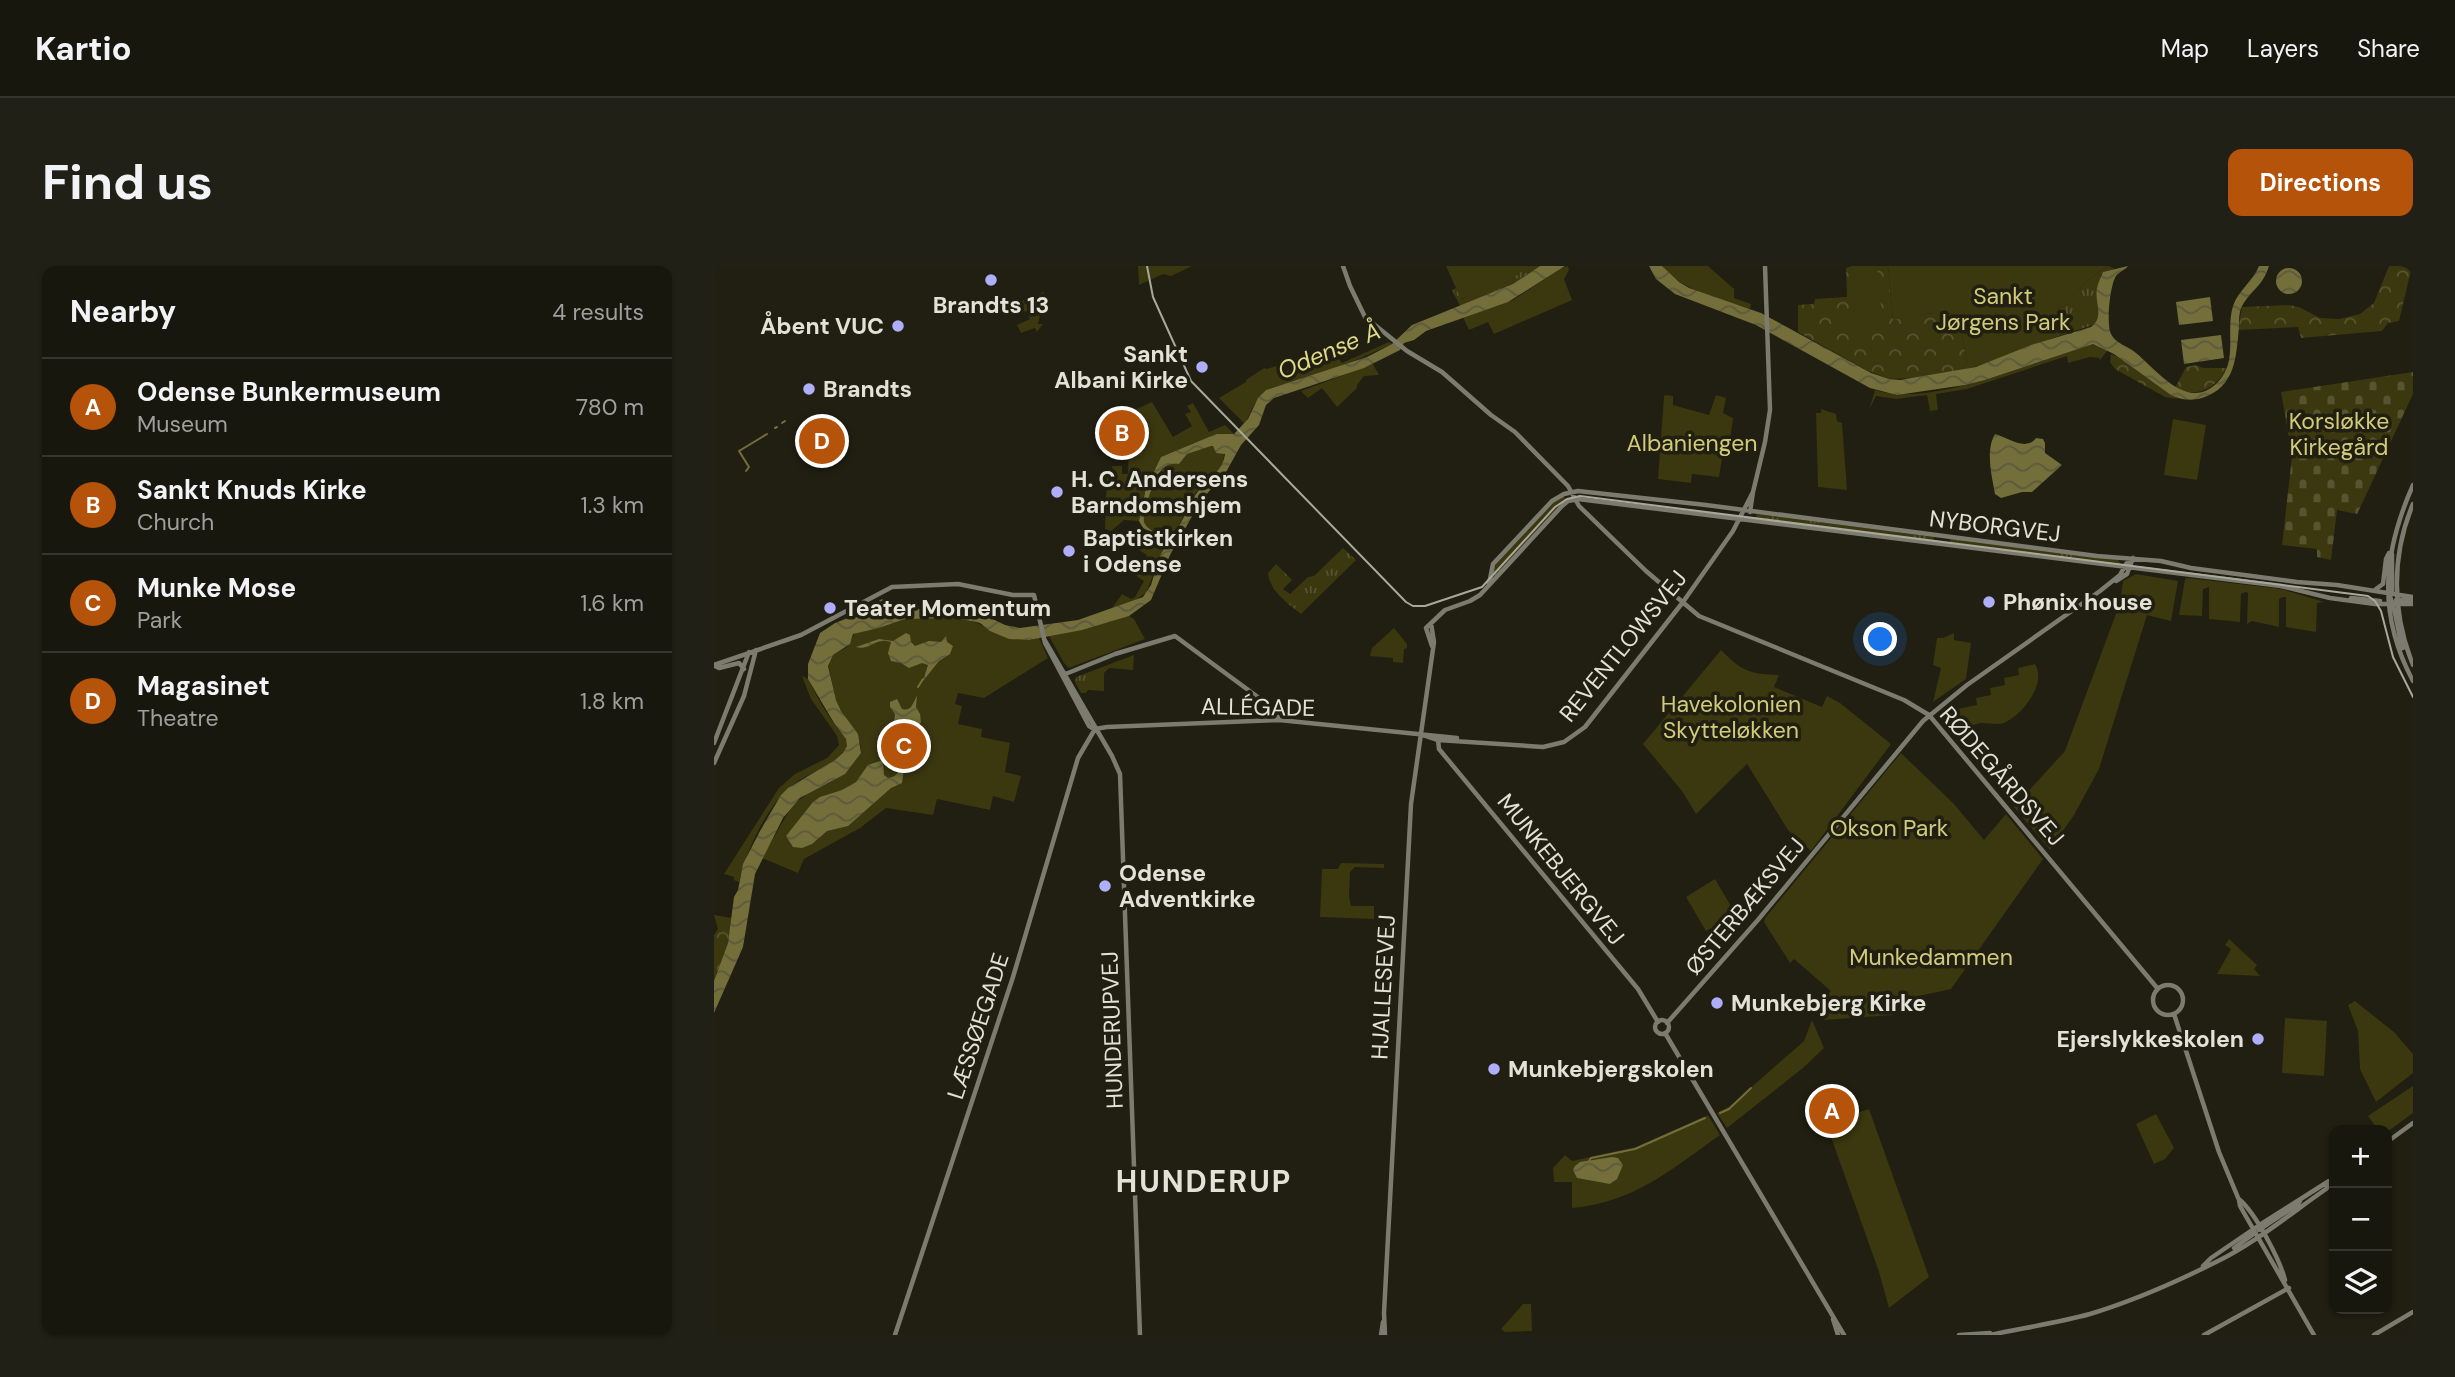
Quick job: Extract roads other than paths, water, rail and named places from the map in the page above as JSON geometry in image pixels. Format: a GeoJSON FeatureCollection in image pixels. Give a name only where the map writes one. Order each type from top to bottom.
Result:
{"type":"FeatureCollection","features":[{"type":"Feature","properties":{"kind":"street"},"geometry":{"type":"LineString","coordinates":[[1343,266],[1362,313],[1368,320],[1402,347],[1438,368],[1515,432],[1565,482],[1575,499],[1562,506],[1487,588],[1469,601],[1445,610],[1426,628],[1432,646]]}},
{"type":"Feature","properties":{"kind":"street","name":"REVENTLOWSVEJ"},"geometry":{"type":"LineString","coordinates":[[1420,734],[1438,740],[1543,747],[1564,742],[1577,734],[1683,602],[1747,511],[1766,439],[1770,410],[1765,266]]}},
{"type":"Feature","properties":{"kind":"street"},"geometry":{"type":"LineString","coordinates":[[2371,589],[2383,584],[2386,559],[2413,485]]}},
{"type":"Feature","properties":{"kind":"street"},"geometry":{"type":"LineString","coordinates":[[1487,588],[1493,564],[1552,501],[1572,491]]}},
{"type":"Feature","properties":{"kind":"street","name":"NYBORGVEJ"},"geometry":{"type":"LineString","coordinates":[[1572,491],[1667,500],[2096,556],[2161,561],[2191,568],[2371,589],[2393,599],[2413,600]]}},
{"type":"Feature","properties":{"kind":"street","name":"NYBORGVEJ"},"geometry":{"type":"LineString","coordinates":[[1575,499],[2281,586],[2318,596],[2413,600]]}},
{"type":"Feature","properties":{"kind":"street","name":"RØDEGÅRDSVEJ"},"geometry":{"type":"LineString","coordinates":[[1575,499],[1646,571],[1699,616],[1903,700],[1929,715],[2158,989]]}},
{"type":"Feature","properties":{"kind":"street"},"geometry":{"type":"LineString","coordinates":[[2413,504],[2401,542],[2393,599],[2413,666]]}},
{"type":"Feature","properties":{"kind":"street"},"geometry":{"type":"LineString","coordinates":[[2391,549],[2398,647],[2413,681]]}},
{"type":"Feature","properties":{"kind":"street","name":"ØSTERBÆKSVEJ"},"geometry":{"type":"LineString","coordinates":[[1667,1023],[1757,921],[1905,740],[1929,715],[2100,591],[2127,569],[2134,558]]}},
{"type":"Feature","properties":{"kind":"street","name":"HUNDERUPVEJ"},"geometry":{"type":"LineString","coordinates":[[756,649],[800,635],[895,586],[958,584],[1013,595],[1034,595],[1044,639],[1112,756],[1119,774],[1140,1335]]}},
{"type":"Feature","properties":{"kind":"street","name":"HJALLESEVEJ"},"geometry":{"type":"LineString","coordinates":[[1383,1335],[1409,826],[1434,636],[1431,623]]}},
{"type":"Feature","properties":{"kind":"street"},"geometry":{"type":"LineString","coordinates":[[1064,674],[1115,654],[1175,636],[1274,709],[1279,720]]}},
{"type":"Feature","properties":{"kind":"street"},"geometry":{"type":"LineString","coordinates":[[714,665],[756,649]]}},
{"type":"Feature","properties":{"kind":"street"},"geometry":{"type":"LineString","coordinates":[[714,763],[739,709],[756,649]]}},
{"type":"Feature","properties":{"kind":"street"},"geometry":{"type":"LineString","coordinates":[[714,743],[750,652]]}},
{"type":"Feature","properties":{"kind":"street"},"geometry":{"type":"LineString","coordinates":[[739,709],[751,660],[750,652]]}},
{"type":"Feature","properties":{"kind":"street"},"geometry":{"type":"LineString","coordinates":[[714,665],[719,668],[739,663],[744,669]]}},
{"type":"Feature","properties":{"kind":"street","name":"ALLÉGADE"},"geometry":{"type":"LineString","coordinates":[[1095,729],[1279,720],[1420,734]]}},
{"type":"Feature","properties":{"kind":"street","name":"LÆSSØEGADE"},"geometry":{"type":"LineString","coordinates":[[895,1335],[1013,976],[1078,758],[1095,729]]}},
{"type":"Feature","properties":{"kind":"street","name":"REVENTLOWSVEJ"},"geometry":{"type":"LineString","coordinates":[[1420,734],[1460,740]]}},
{"type":"Feature","properties":{"kind":"street","name":"MUNKEBJERGVEJ"},"geometry":{"type":"LineString","coordinates":[[1438,740],[1439,749],[1638,989],[1658,1022]]}},
{"type":"Feature","properties":{"kind":"street"},"geometry":{"type":"LineString","coordinates":[[2171,985],[2181,992],[2182,1005],[2174,1014],[2163,1014],[2155,1008],[2153,998],[2158,989],[2171,985]]}},
{"type":"Feature","properties":{"kind":"street"},"geometry":{"type":"LineString","coordinates":[[2174,1014],[2219,1152],[2239,1201],[2314,1335]]}},
{"type":"Feature","properties":{"kind":"street"},"geometry":{"type":"LineString","coordinates":[[1658,1022],[1667,1023],[1668,1029],[1665,1033],[1656,1030],[1658,1022]]}},
{"type":"Feature","properties":{"kind":"street"},"geometry":{"type":"LineString","coordinates":[[1665,1033],[1844,1335]]}},
{"type":"Feature","properties":{"kind":"street"},"geometry":{"type":"LineString","coordinates":[[2392,1138],[2413,1123]]}},
{"type":"Feature","properties":{"kind":"street"},"geometry":{"type":"LineString","coordinates":[[1990,1335],[2050,1324],[2116,1305],[2179,1280],[2222,1259],[2301,1199],[2329,1182]]}},
{"type":"Feature","properties":{"kind":"street"},"geometry":{"type":"LineString","coordinates":[[2203,1267],[2211,1258],[2329,1185]]}},
{"type":"Feature","properties":{"kind":"street"},"geometry":{"type":"LineString","coordinates":[[2257,1232],[2283,1271],[2287,1286]]}},
{"type":"Feature","properties":{"kind":"street"},"geometry":{"type":"LineString","coordinates":[[2204,1335],[2287,1286]]}},
{"type":"Feature","properties":{"kind":"street","name":"HJALLESEVEJ"},"geometry":{"type":"LineString","coordinates":[[1383,1335],[1384,1312]]}},
{"type":"Feature","properties":{"kind":"street"},"geometry":{"type":"LineString","coordinates":[[2374,1335],[2413,1312]]}},
{"type":"Feature","properties":{"kind":"street"},"geometry":{"type":"LineString","coordinates":[[1832,1314],[1838,1335]]}},
{"type":"Feature","properties":{"kind":"street"},"geometry":{"type":"LineString","coordinates":[[1959,1335],[2001,1333]]}},
{"type":"Feature","properties":{"kind":"water"},"geometry":{"type":"Polygon","coordinates":[[[1540,266],[1565,266],[1508,302],[1426,331],[1414,340],[1404,343],[1400,350],[1364,368],[1274,398],[1266,405],[1259,425],[1241,445],[1225,474],[1202,499],[1170,555],[1151,600],[1129,616],[1082,630],[1029,640],[1009,639],[990,631],[980,623],[956,618],[905,619],[853,634],[850,644],[833,655],[828,666],[836,700],[858,734],[861,753],[845,774],[800,798],[783,818],[755,874],[743,947],[714,1013],[714,981],[728,943],[734,897],[743,864],[781,795],[835,760],[847,746],[846,739],[808,679],[808,664],[820,633],[882,599],[899,606],[928,610],[970,608],[1005,625],[1020,628],[1078,620],[1143,597],[1151,585],[1159,558],[1167,543],[1143,528],[1139,521],[1146,488],[1161,457],[1216,434],[1234,434],[1248,419],[1258,398],[1266,390],[1367,357],[1392,344],[1412,325],[1513,284],[1540,266]],[[1213,446],[1187,454],[1179,464],[1171,464],[1160,472],[1145,510],[1144,522],[1152,531],[1173,535],[1195,495],[1221,466],[1225,454],[1216,453],[1213,446]]]}},
{"type":"Feature","properties":{"kind":"water"},"geometry":{"type":"Polygon","coordinates":[[[1649,266],[1662,266],[1689,288],[1761,313],[1871,373],[1900,380],[1976,367],[2031,345],[2091,327],[2097,319],[2096,293],[2103,272],[2128,266],[2116,276],[2112,287],[2109,314],[2111,334],[2163,378],[2184,391],[2195,393],[2206,391],[2224,375],[2230,356],[2233,306],[2259,266],[2269,266],[2264,278],[2241,308],[2235,360],[2228,379],[2213,393],[2190,400],[2171,395],[2114,354],[2093,344],[1985,380],[1897,395],[1870,388],[1756,325],[1675,294],[1656,279],[1649,266]]]}},
{"type":"Feature","properties":{"kind":"water"},"geometry":{"type":"Polygon","coordinates":[[[2289,268],[2298,272],[2302,281],[2298,290],[2289,294],[2280,290],[2276,281],[2280,272],[2289,268]]]}},
{"type":"Feature","properties":{"kind":"water"},"geometry":{"type":"Polygon","coordinates":[[[2210,297],[2213,321],[2179,325],[2176,302],[2210,297]]]}},
{"type":"Feature","properties":{"kind":"water"},"geometry":{"type":"Polygon","coordinates":[[[2221,335],[2224,358],[2184,364],[2181,340],[2221,335]]]}},
{"type":"Feature","properties":{"kind":"water"},"geometry":{"type":"Polygon","coordinates":[[[1995,434],[2022,444],[2032,442],[2036,438],[2043,439],[2045,453],[2062,465],[2032,492],[2001,498],[1995,494],[1990,464],[1990,448],[1995,434]]]}},
{"type":"Feature","properties":{"kind":"water"},"geometry":{"type":"Polygon","coordinates":[[[906,633],[910,635],[915,646],[929,641],[941,642],[946,636],[947,642],[953,646],[950,654],[939,661],[923,681],[928,665],[922,663],[909,668],[891,661],[888,653],[891,642],[880,641],[861,648],[856,647],[879,639],[893,641],[906,633]]]}},
{"type":"Feature","properties":{"kind":"water"},"geometry":{"type":"Polygon","coordinates":[[[917,696],[916,707],[921,722],[916,731],[916,739],[906,752],[902,783],[891,788],[848,826],[827,831],[812,844],[802,848],[793,847],[786,836],[813,802],[856,782],[868,765],[883,760],[885,746],[882,734],[888,725],[894,723],[895,714],[890,702],[897,699],[905,710],[910,708],[917,696]],[[893,742],[889,745],[883,762],[884,775],[888,778],[900,771],[904,756],[903,746],[893,742]]]}},
{"type":"Feature","properties":{"kind":"water"},"geometry":{"type":"Polygon","coordinates":[[[1618,1158],[1623,1165],[1617,1179],[1610,1184],[1577,1178],[1573,1170],[1580,1162],[1618,1158]]]}},
{"type":"Feature","properties":{"kind":"waterway"},"geometry":{"type":"LineString","coordinates":[[746,471],[749,467],[739,451],[767,434]]}},
{"type":"Feature","properties":{"kind":"waterway"},"geometry":{"type":"LineString","coordinates":[[918,687],[923,679]]}},
{"type":"Feature","properties":{"kind":"waterway"},"geometry":{"type":"LineString","coordinates":[[885,745],[882,747],[885,750]]}},
{"type":"Feature","properties":{"kind":"waterway"},"geometry":{"type":"LineString","coordinates":[[1720,1113],[1729,1109],[1751,1088]]}},
{"type":"Feature","properties":{"kind":"waterway"},"geometry":{"type":"LineString","coordinates":[[1589,1161],[1591,1158],[1635,1149],[1705,1118]]}},
{"type":"Feature","properties":{"kind":"tram line"},"geometry":{"type":"LineString","coordinates":[[1147,266],[1153,297],[1191,381],[1406,602],[1413,606],[1425,606],[1482,587],[1555,507],[1567,499],[1580,496],[2368,596],[2381,611],[2393,657],[2413,697]]}},
{"type":"Feature","properties":{"kind":"place","name":"Brandts 13"},"geometry":{"type":"Point","coordinates":[991,280]}},
{"type":"Feature","properties":{"kind":"place","name":"Åbent VUC"},"geometry":{"type":"Point","coordinates":[898,326]}},
{"type":"Feature","properties":{"kind":"place","name":"Sankt Albani Kirke"},"geometry":{"type":"Point","coordinates":[1202,367]}},
{"type":"Feature","properties":{"kind":"place","name":"Brandts"},"geometry":{"type":"Point","coordinates":[809,389]}},
{"type":"Feature","properties":{"kind":"place","name":"Sankt Knuds Kirke"},"geometry":{"type":"Point","coordinates":[1122,433]}},
{"type":"Feature","properties":{"kind":"place","name":"Magasinet"},"geometry":{"type":"Point","coordinates":[822,441]}},
{"type":"Feature","properties":{"kind":"place","name":"H. C. Andersens Barndomshjem"},"geometry":{"type":"Point","coordinates":[1057,492]}},
{"type":"Feature","properties":{"kind":"place","name":"Baptistkirken i Odense"},"geometry":{"type":"Point","coordinates":[1069,551]}},
{"type":"Feature","properties":{"kind":"place","name":"Phønix house"},"geometry":{"type":"Point","coordinates":[1989,602]}},
{"type":"Feature","properties":{"kind":"place","name":"Teater Momentum"},"geometry":{"type":"Point","coordinates":[830,608]}},
{"type":"Feature","properties":{"kind":"place","name":"Munke Mose"},"geometry":{"type":"Point","coordinates":[904,746]}},
{"type":"Feature","properties":{"kind":"place","name":"Odense Adventkirke"},"geometry":{"type":"Point","coordinates":[1105,886]}},
{"type":"Feature","properties":{"kind":"place","name":"Munkebjerg Kirke"},"geometry":{"type":"Point","coordinates":[1717,1003]}},
{"type":"Feature","properties":{"kind":"place","name":"Ejerslykkeskolen"},"geometry":{"type":"Point","coordinates":[2258,1039]}},
{"type":"Feature","properties":{"kind":"place","name":"Munkebjergskolen"},"geometry":{"type":"Point","coordinates":[1494,1069]}},
{"type":"Feature","properties":{"kind":"place","name":"Odense Bunkermuseum"},"geometry":{"type":"Point","coordinates":[1832,1111]}},
{"type":"Feature","properties":{"kind":"district","name":"HUNDERUP"},"geometry":{"type":"Point","coordinates":[1204,1182]}},
{"type":"Feature","properties":{"kind":"park label","name":"Sankt Jørgens Park"},"geometry":{"type":"Point","coordinates":[2003,309]}},
{"type":"Feature","properties":{"kind":"park label","name":"Korsløkke Kirkegård"},"geometry":{"type":"Point","coordinates":[2339,434]}},
{"type":"Feature","properties":{"kind":"park label","name":"Albaniengen"},"geometry":{"type":"Point","coordinates":[1692,443]}},
{"type":"Feature","properties":{"kind":"park label","name":"Havekolonien Skytteløkken"},"geometry":{"type":"Point","coordinates":[1731,717]}},
{"type":"Feature","properties":{"kind":"park label","name":"Okson Park"},"geometry":{"type":"Point","coordinates":[1889,828]}},
{"type":"Feature","properties":{"kind":"park label","name":"Munkedammen"},"geometry":{"type":"Point","coordinates":[1931,957]}},
{"type":"Feature","properties":{"kind":"water label","name":"Odense Å"},"geometry":{"type":"Point","coordinates":[1329,351]}}]}
